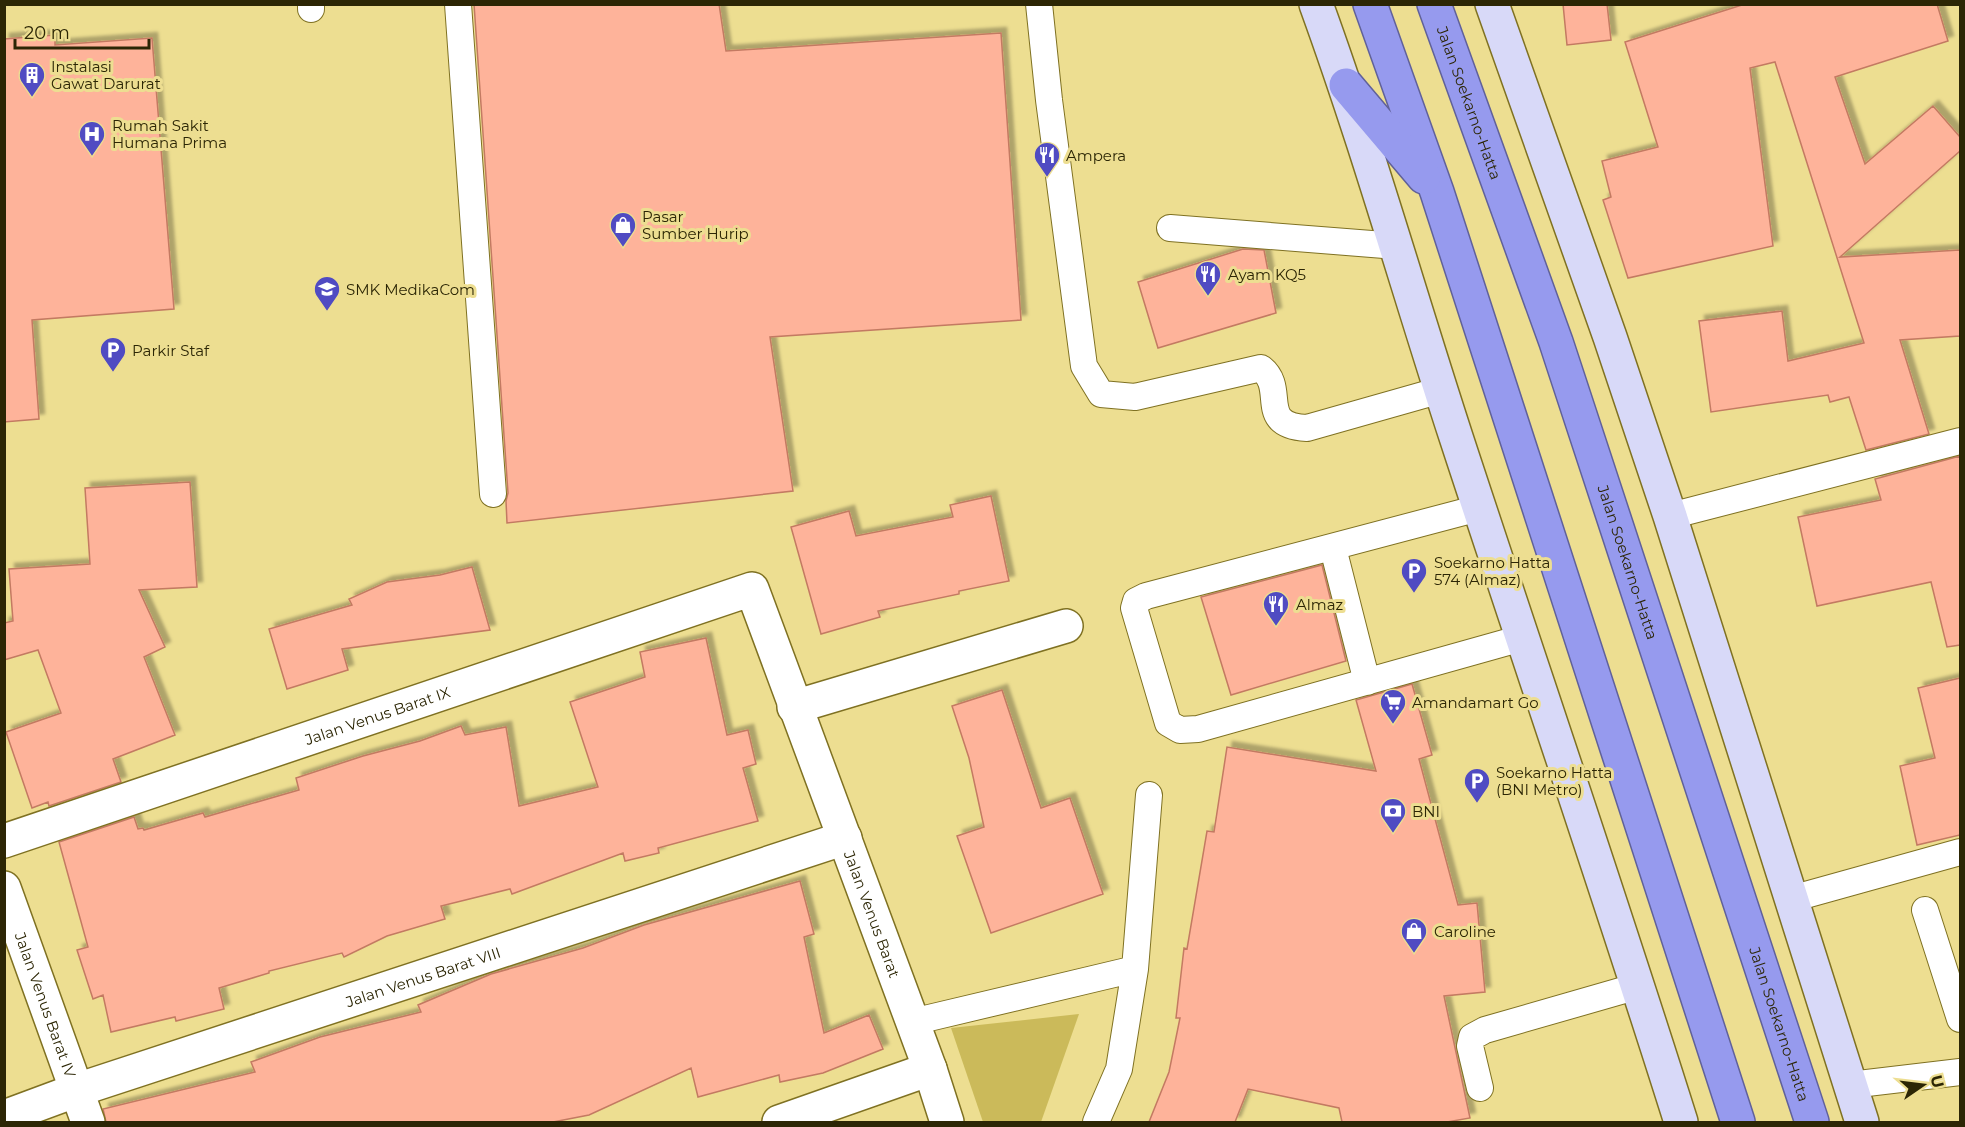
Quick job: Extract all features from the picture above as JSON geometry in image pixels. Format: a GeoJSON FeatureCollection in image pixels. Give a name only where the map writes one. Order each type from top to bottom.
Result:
{"type":"FeatureCollection","features":[{"type":"Feature","properties":{"kind":"highway"},"geometry":{"type":"LineString","coordinates":[[1370,4],[1437,192],[1738,1122]]}},
{"type":"Feature","properties":{"kind":"highway","name":"Jalan Soekarno-Hatta"},"geometry":{"type":"LineString","coordinates":[[1434,4],[1556,342],[1812,1122]]}},
{"type":"Feature","properties":{"kind":"highway"},"geometry":{"type":"LineString","coordinates":[[1346,85],[1437,192]]}},
{"type":"Feature","properties":{"kind":"main road"},"geometry":{"type":"LineString","coordinates":[[1316,4],[1346,85],[1479,508],[1681,1122]]}},
{"type":"Feature","properties":{"kind":"main road"},"geometry":{"type":"LineString","coordinates":[[1492,4],[1610,337],[1670,516],[1862,1122]]}},
{"type":"Feature","properties":{"kind":"street","name":"Jalan Venus Barat"},"geometry":{"type":"LineString","coordinates":[[752,590],[930,1069],[947,1122]]}},
{"type":"Feature","properties":{"kind":"street","name":"Jalan Venus Barat IX"},"geometry":{"type":"LineString","coordinates":[[4,841],[752,590]]}},
{"type":"Feature","properties":{"kind":"street"},"geometry":{"type":"LineString","coordinates":[[794,707],[1066,626]]}},
{"type":"Feature","properties":{"kind":"street","name":"Jalan Venus Barat VIII"},"geometry":{"type":"LineString","coordinates":[[4,1117],[77,1090],[845,838]]}},
{"type":"Feature","properties":{"kind":"street","name":"Jalan Venus Barat IV"},"geometry":{"type":"LineString","coordinates":[[4,888],[88,1122]]}},
{"type":"Feature","properties":{"kind":"street"},"geometry":{"type":"LineString","coordinates":[[779,1122],[930,1069]]}},
{"type":"Feature","properties":{"kind":"lane"},"geometry":{"type":"LineString","coordinates":[[458,4],[493,494]]}},
{"type":"Feature","properties":{"kind":"lane"},"geometry":{"type":"LineString","coordinates":[[1039,4],[1049,100],[1084,366],[1101,394],[1135,397],[1261,368],[1268,373],[1278,418],[1285,425],[1307,428],[1441,390]]}},
{"type":"Feature","properties":{"kind":"lane"},"geometry":{"type":"LineString","coordinates":[[1170,228],[1397,246]]}},
{"type":"Feature","properties":{"kind":"lane"},"geometry":{"type":"LineString","coordinates":[[1670,516],[1960,441]]}},
{"type":"Feature","properties":{"kind":"lane"},"geometry":{"type":"LineString","coordinates":[[1479,508],[1146,596],[1136,601],[1134,608],[1168,723],[1180,730],[1198,729],[1522,638]]}},
{"type":"Feature","properties":{"kind":"lane"},"geometry":{"type":"LineString","coordinates":[[1334,548],[1367,682]]}},
{"type":"Feature","properties":{"kind":"lane"},"geometry":{"type":"LineString","coordinates":[[1096,1122],[1119,1069],[1136,969],[1149,795]]}},
{"type":"Feature","properties":{"kind":"lane"},"geometry":{"type":"LineString","coordinates":[[1791,899],[1960,852]]}},
{"type":"Feature","properties":{"kind":"lane"},"geometry":{"type":"LineString","coordinates":[[1925,910],[1960,1018]]}},
{"type":"Feature","properties":{"kind":"lane"},"geometry":{"type":"LineString","coordinates":[[912,1022],[1136,969]]}},
{"type":"Feature","properties":{"kind":"lane"},"geometry":{"type":"LineString","coordinates":[[1480,1088],[1470,1046],[1472,1037],[1485,1030],[1638,986]]}},
{"type":"Feature","properties":{"kind":"lane"},"geometry":{"type":"LineString","coordinates":[[1850,1085],[1960,1072]]}},
{"type":"Feature","properties":{"kind":"shaded area"},"geometry":{"type":"Polygon","coordinates":[[[1079,1014],[1041,1122],[983,1122],[951,1028],[1079,1014]]]}},
{"type":"Feature","properties":{"kind":"building","name":"Pasar Sumber Hurip"},"geometry":{"type":"Polygon","coordinates":[[[474,4],[719,4],[726,51],[1001,33],[1021,320],[770,337],[793,491],[507,523],[508,493],[474,4]]]}},
{"type":"Feature","properties":{"kind":"building"},"geometry":{"type":"Polygon","coordinates":[[[1563,4],[1607,4],[1611,40],[1567,45],[1563,4]]]}},
{"type":"Feature","properties":{"kind":"building"},"geometry":{"type":"Polygon","coordinates":[[[1745,4],[1937,4],[1948,41],[1835,77],[1865,164],[1933,106],[1960,137],[1960,151],[1840,257],[1960,250],[1960,336],[1900,340],[1929,434],[1866,450],[1849,397],[1830,402],[1828,395],[1711,412],[1699,321],[1782,311],[1788,361],[1864,343],[1775,62],[1750,68],[1773,246],[1628,278],[1603,200],[1611,197],[1602,161],[1658,147],[1625,42],[1745,4]]]}},
{"type":"Feature","properties":{"kind":"building"},"geometry":{"type":"Polygon","coordinates":[[[55,35],[55,45],[152,38],[174,309],[32,320],[39,419],[4,422],[4,39],[55,35]]]}},
{"type":"Feature","properties":{"kind":"building","name":"Ayam KQ5"},"geometry":{"type":"Polygon","coordinates":[[[1243,249],[1264,250],[1276,313],[1158,348],[1138,282],[1243,249]]]}},
{"type":"Feature","properties":{"kind":"building"},"geometry":{"type":"Polygon","coordinates":[[[1960,456],[1960,645],[1947,647],[1931,582],[1817,606],[1798,517],[1881,500],[1875,479],[1960,456]]]}},
{"type":"Feature","properties":{"kind":"building"},"geometry":{"type":"Polygon","coordinates":[[[190,482],[197,587],[139,590],[165,647],[144,657],[175,735],[113,759],[121,782],[49,806],[48,802],[32,808],[6,732],[61,713],[38,650],[4,660],[4,623],[13,621],[9,569],[90,564],[85,488],[190,482]]]}},
{"type":"Feature","properties":{"kind":"building"},"geometry":{"type":"Polygon","coordinates":[[[991,496],[1009,581],[878,611],[880,617],[821,634],[791,527],[849,511],[856,536],[953,517],[950,505],[991,496]]]}},
{"type":"Feature","properties":{"kind":"building","name":"Almaz"},"geometry":{"type":"Polygon","coordinates":[[[1322,565],[1346,661],[1231,695],[1201,597],[1322,565]]]}},
{"type":"Feature","properties":{"kind":"building"},"geometry":{"type":"Polygon","coordinates":[[[472,567],[490,630],[342,649],[348,670],[287,689],[269,629],[352,605],[349,599],[387,582],[440,575],[472,567]]]}},
{"type":"Feature","properties":{"kind":"building"},"geometry":{"type":"Polygon","coordinates":[[[706,638],[727,735],[748,730],[756,764],[743,768],[758,821],[658,848],[659,853],[625,861],[623,853],[512,894],[510,889],[441,906],[445,919],[387,936],[344,957],[342,953],[269,971],[269,973],[219,988],[224,1009],[176,1021],[175,1017],[111,1032],[103,995],[93,999],[77,950],[88,947],[59,842],[134,817],[138,829],[143,828],[144,830],[203,813],[205,817],[299,790],[296,778],[363,756],[420,741],[461,726],[465,735],[506,727],[519,806],[598,787],[570,702],[645,677],[640,652],[706,638]]]}},
{"type":"Feature","properties":{"kind":"building"},"geometry":{"type":"Polygon","coordinates":[[[1960,678],[1960,835],[1917,845],[1900,766],[1935,758],[1918,688],[1960,678]]]}},
{"type":"Feature","properties":{"kind":"building"},"geometry":{"type":"Polygon","coordinates":[[[1412,684],[1432,755],[1419,759],[1458,905],[1477,903],[1485,992],[1444,996],[1470,1118],[1447,1122],[1342,1122],[1339,1108],[1248,1089],[1235,1122],[1149,1122],[1169,1072],[1180,1018],[1176,1018],[1184,948],[1187,949],[1207,831],[1214,832],[1227,747],[1376,771],[1356,700],[1412,684]]]}},
{"type":"Feature","properties":{"kind":"building"},"geometry":{"type":"Polygon","coordinates":[[[1002,690],[1041,808],[1070,798],[1103,894],[991,933],[957,836],[984,827],[969,758],[952,706],[1002,690]]]}},
{"type":"Feature","properties":{"kind":"building"},"geometry":{"type":"Polygon","coordinates":[[[800,881],[814,934],[804,937],[824,1033],[869,1015],[883,1049],[823,1073],[780,1082],[779,1075],[698,1097],[691,1068],[589,1115],[553,1122],[106,1122],[103,1109],[255,1072],[251,1062],[320,1037],[421,1012],[418,1005],[491,974],[583,948],[644,925],[800,881]]]}},
{"type":"Feature","properties":{"kind":"place","name":"Instalasi Gawat Darurat"},"geometry":{"type":"Point","coordinates":[32,98]}},
{"type":"Feature","properties":{"kind":"place","name":"Rumah Sakit Humana Prima"},"geometry":{"type":"Point","coordinates":[92,157]}},
{"type":"Feature","properties":{"kind":"place","name":"Ampera"},"geometry":{"type":"Point","coordinates":[1047,178]}},
{"type":"Feature","properties":{"kind":"place","name":"Pasar Sumber Hurip"},"geometry":{"type":"Point","coordinates":[623,248]}},
{"type":"Feature","properties":{"kind":"place","name":"Ayam KQ5"},"geometry":{"type":"Point","coordinates":[1208,297]}},
{"type":"Feature","properties":{"kind":"place","name":"SMK MedikaCom"},"geometry":{"type":"Point","coordinates":[327,312]}},
{"type":"Feature","properties":{"kind":"place","name":"Parkir Staf"},"geometry":{"type":"Point","coordinates":[113,373]}},
{"type":"Feature","properties":{"kind":"place","name":"Soekarno Hatta 574 (Almaz)"},"geometry":{"type":"Point","coordinates":[1414,594]}},
{"type":"Feature","properties":{"kind":"place","name":"Almaz"},"geometry":{"type":"Point","coordinates":[1276,627]}},
{"type":"Feature","properties":{"kind":"place","name":"Amandamart Go"},"geometry":{"type":"Point","coordinates":[1393,725]}},
{"type":"Feature","properties":{"kind":"place","name":"Soekarno Hatta (BNI Metro)"},"geometry":{"type":"Point","coordinates":[1477,804]}},
{"type":"Feature","properties":{"kind":"place","name":"BNI"},"geometry":{"type":"Point","coordinates":[1393,834]}},
{"type":"Feature","properties":{"kind":"place","name":"Caroline"},"geometry":{"type":"Point","coordinates":[1414,954]}}]}
